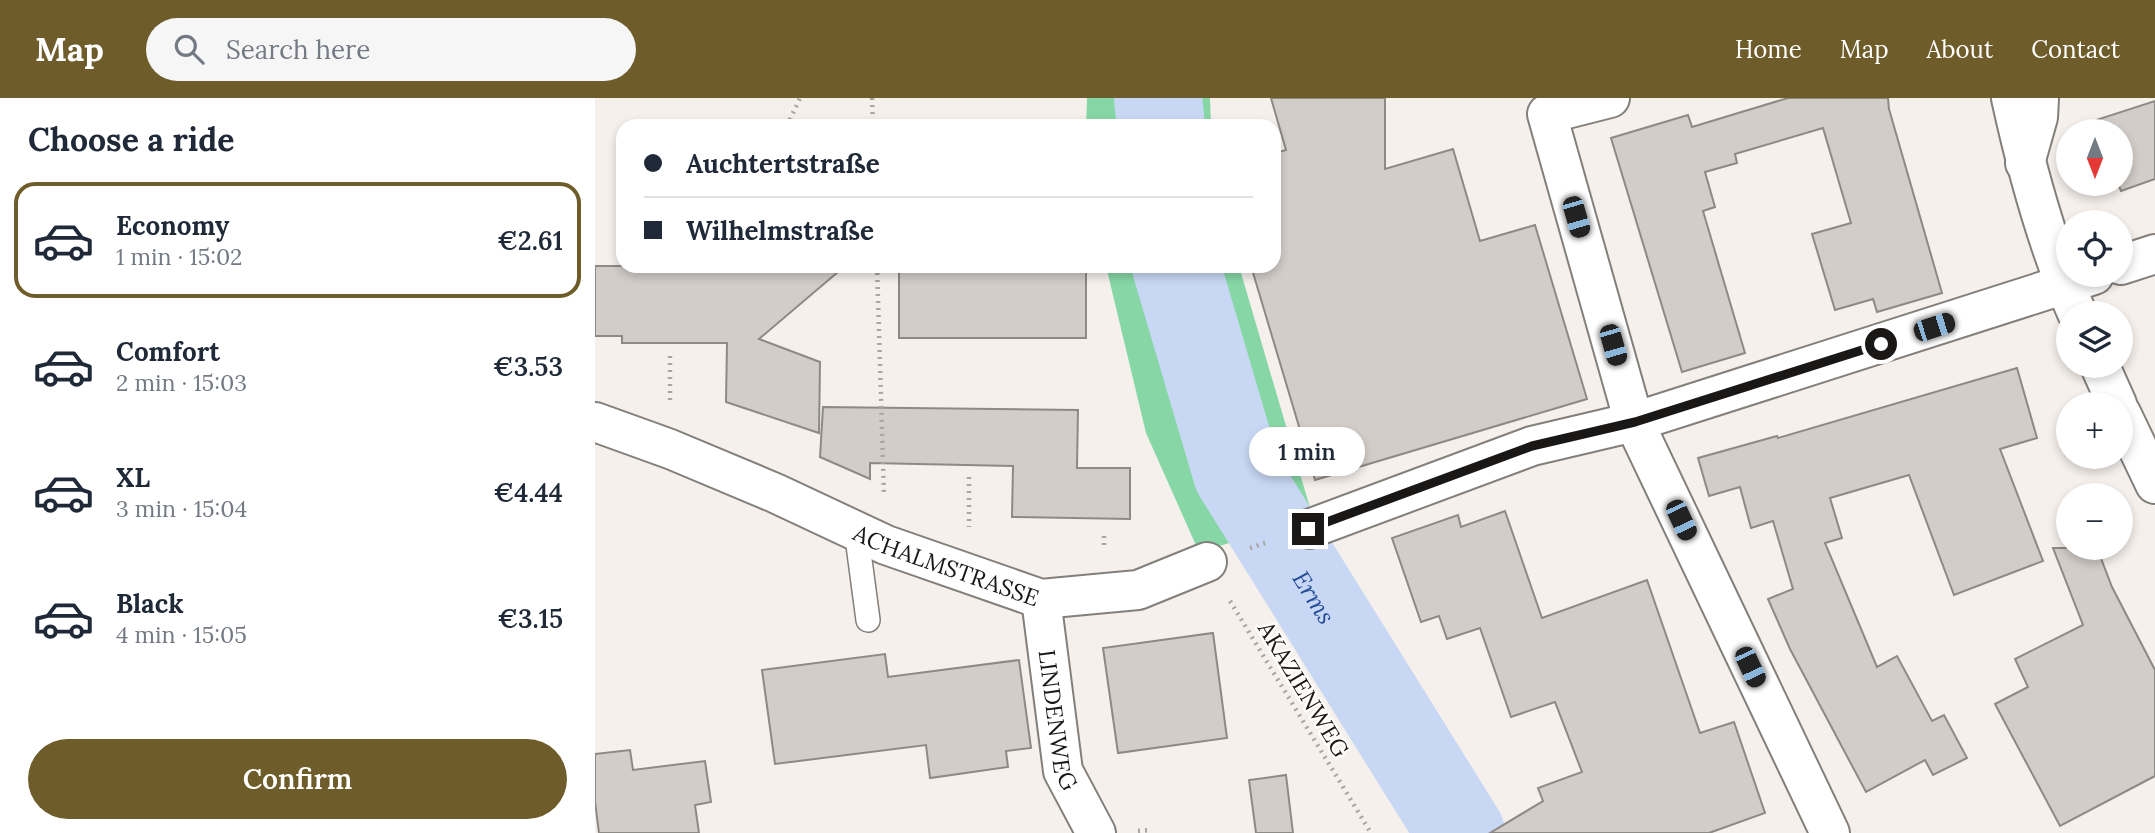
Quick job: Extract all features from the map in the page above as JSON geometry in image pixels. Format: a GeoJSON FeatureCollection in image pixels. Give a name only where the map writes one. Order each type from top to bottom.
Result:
{"type":"FeatureCollection","features":[{"type":"Feature","properties":{"kind":"street"},"geometry":{"type":"LineString","coordinates":[[1610,98],[1547,114],[1635,422],[1830,833]]}},
{"type":"Feature","properties":{"kind":"street"},"geometry":{"type":"LineString","coordinates":[[1308,529],[1532,446],[1635,422],[2079,291],[2025,163],[2011,98]]}},
{"type":"Feature","properties":{"kind":"street"},"geometry":{"type":"LineString","coordinates":[[2025,163],[2038,117],[2039,98]]}},
{"type":"Feature","properties":{"kind":"street"},"geometry":{"type":"LineString","coordinates":[[2133,261],[2155,254]]}},
{"type":"Feature","properties":{"kind":"street","name":"ACHALMSTRASSE"},"geometry":{"type":"LineString","coordinates":[[595,422],[670,449],[871,537],[1041,599],[1137,590],[1207,562]]}},
{"type":"Feature","properties":{"kind":"street"},"geometry":{"type":"LineString","coordinates":[[2133,438],[2155,484]]}},
{"type":"Feature","properties":{"kind":"street","name":"LINDENWEG"},"geometry":{"type":"LineString","coordinates":[[1041,599],[1062,771],[1096,833]]}},
{"type":"Feature","properties":{"kind":"lane"},"geometry":{"type":"LineString","coordinates":[[868,620],[871,537]]}},
{"type":"Feature","properties":{"kind":"path"},"geometry":{"type":"LineString","coordinates":[[790,119],[800,98]]}},
{"type":"Feature","properties":{"kind":"path"},"geometry":{"type":"LineString","coordinates":[[872,98],[873,119]]}},
{"type":"Feature","properties":{"kind":"path"},"geometry":{"type":"LineString","coordinates":[[871,537],[877,273]]}},
{"type":"Feature","properties":{"kind":"path"},"geometry":{"type":"LineString","coordinates":[[1207,562],[1308,529]]}},
{"type":"Feature","properties":{"kind":"path","name":"AKAZIENWEG"},"geometry":{"type":"LineString","coordinates":[[1207,562],[1371,833]]}},
{"type":"Feature","properties":{"kind":"green space"},"geometry":{"type":"Polygon","coordinates":[[[1087,98],[1210,98],[1211,119],[1086,119],[1087,98]]]}},
{"type":"Feature","properties":{"kind":"green space"},"geometry":{"type":"Polygon","coordinates":[[[1108,273],[1241,273],[1313,518],[1199,552],[1146,433],[1108,273]]]}},
{"type":"Feature","properties":{"kind":"building"},"geometry":{"type":"Polygon","coordinates":[[[1271,98],[1385,98],[1385,169],[1453,149],[1480,241],[1535,225],[1587,399],[1315,480],[1253,273],[1281,273],[1281,151],[1286,150],[1281,133],[1281,119],[1277,119],[1271,98]]]}},
{"type":"Feature","properties":{"kind":"building"},"geometry":{"type":"Polygon","coordinates":[[[1788,98],[1888,98],[1942,293],[1877,312],[1873,299],[1835,310],[1812,234],[1851,223],[1823,128],[1735,154],[1737,163],[1705,172],[1715,207],[1703,211],[1745,353],[1682,372],[1611,138],[1688,115],[1692,127],[1788,98]]]}},
{"type":"Feature","properties":{"kind":"building"},"geometry":{"type":"Polygon","coordinates":[[[2155,101],[2155,179],[2133,187],[2133,119],[2099,119],[2155,101]]]}},
{"type":"Feature","properties":{"kind":"building"},"geometry":{"type":"Polygon","coordinates":[[[595,266],[616,266],[616,273],[837,273],[759,339],[820,362],[819,433],[726,402],[727,343],[622,343],[622,336],[595,336],[595,266]]]}},
{"type":"Feature","properties":{"kind":"building"},"geometry":{"type":"Polygon","coordinates":[[[899,273],[1086,273],[1086,338],[899,338],[899,273]]]}},
{"type":"Feature","properties":{"kind":"building"},"geometry":{"type":"Polygon","coordinates":[[[2017,368],[2037,438],[2000,449],[2043,561],[1954,595],[1909,475],[1830,498],[1842,538],[1825,543],[1877,667],[1897,656],[1932,721],[1944,715],[1967,758],[1933,775],[1925,760],[1866,792],[1790,649],[1768,599],[1793,589],[1773,521],[1751,528],[1740,487],[1709,496],[1698,458],[1777,436],[1778,438],[2017,368]]]}},
{"type":"Feature","properties":{"kind":"building"},"geometry":{"type":"Polygon","coordinates":[[[823,407],[1078,410],[1077,468],[1130,468],[1130,519],[1012,517],[1013,466],[870,463],[870,479],[820,457],[823,407]]]}},
{"type":"Feature","properties":{"kind":"building"},"geometry":{"type":"Polygon","coordinates":[[[1505,511],[1542,618],[1647,580],[1700,733],[1734,722],[1765,813],[1709,833],[1490,833],[1543,801],[1538,788],[1582,772],[1555,702],[1511,717],[1480,628],[1447,639],[1439,616],[1421,622],[1392,538],[1458,515],[1461,527],[1505,511]]]}},
{"type":"Feature","properties":{"kind":"building"},"geometry":{"type":"Polygon","coordinates":[[[2058,560],[2102,560],[2112,587],[2155,670],[2155,776],[2060,826],[1995,704],[2028,687],[2015,659],[2083,625],[2058,560]]]}},
{"type":"Feature","properties":{"kind":"building"},"geometry":{"type":"Polygon","coordinates":[[[1213,633],[1227,738],[1118,753],[1103,648],[1213,633]]]}},
{"type":"Feature","properties":{"kind":"building"},"geometry":{"type":"Polygon","coordinates":[[[885,654],[888,677],[1019,660],[1031,748],[1006,751],[1008,767],[930,778],[926,745],[775,764],[762,670],[885,654]]]}},
{"type":"Feature","properties":{"kind":"building"},"geometry":{"type":"Polygon","coordinates":[[[630,750],[633,770],[705,761],[711,802],[695,805],[699,833],[599,833],[595,802],[595,754],[630,750]]]}},
{"type":"Feature","properties":{"kind":"building"},"geometry":{"type":"Polygon","coordinates":[[[1286,775],[1293,833],[1256,833],[1249,780],[1286,775]]]}},
{"type":"Feature","properties":{"kind":"waterway","name":"Erms"},"geometry":{"type":"LineString","coordinates":[[1158,98],[1160,119]]}},
{"type":"Feature","properties":{"kind":"waterway","name":"Erms"},"geometry":{"type":"LineString","coordinates":[[1178,273],[1237,473],[1461,833]]}},
{"type":"Feature","properties":{"kind":"route"},"geometry":{"type":"LineString","coordinates":[[1308,529],[1532,446],[1635,422],[1881,344]]}}]}
